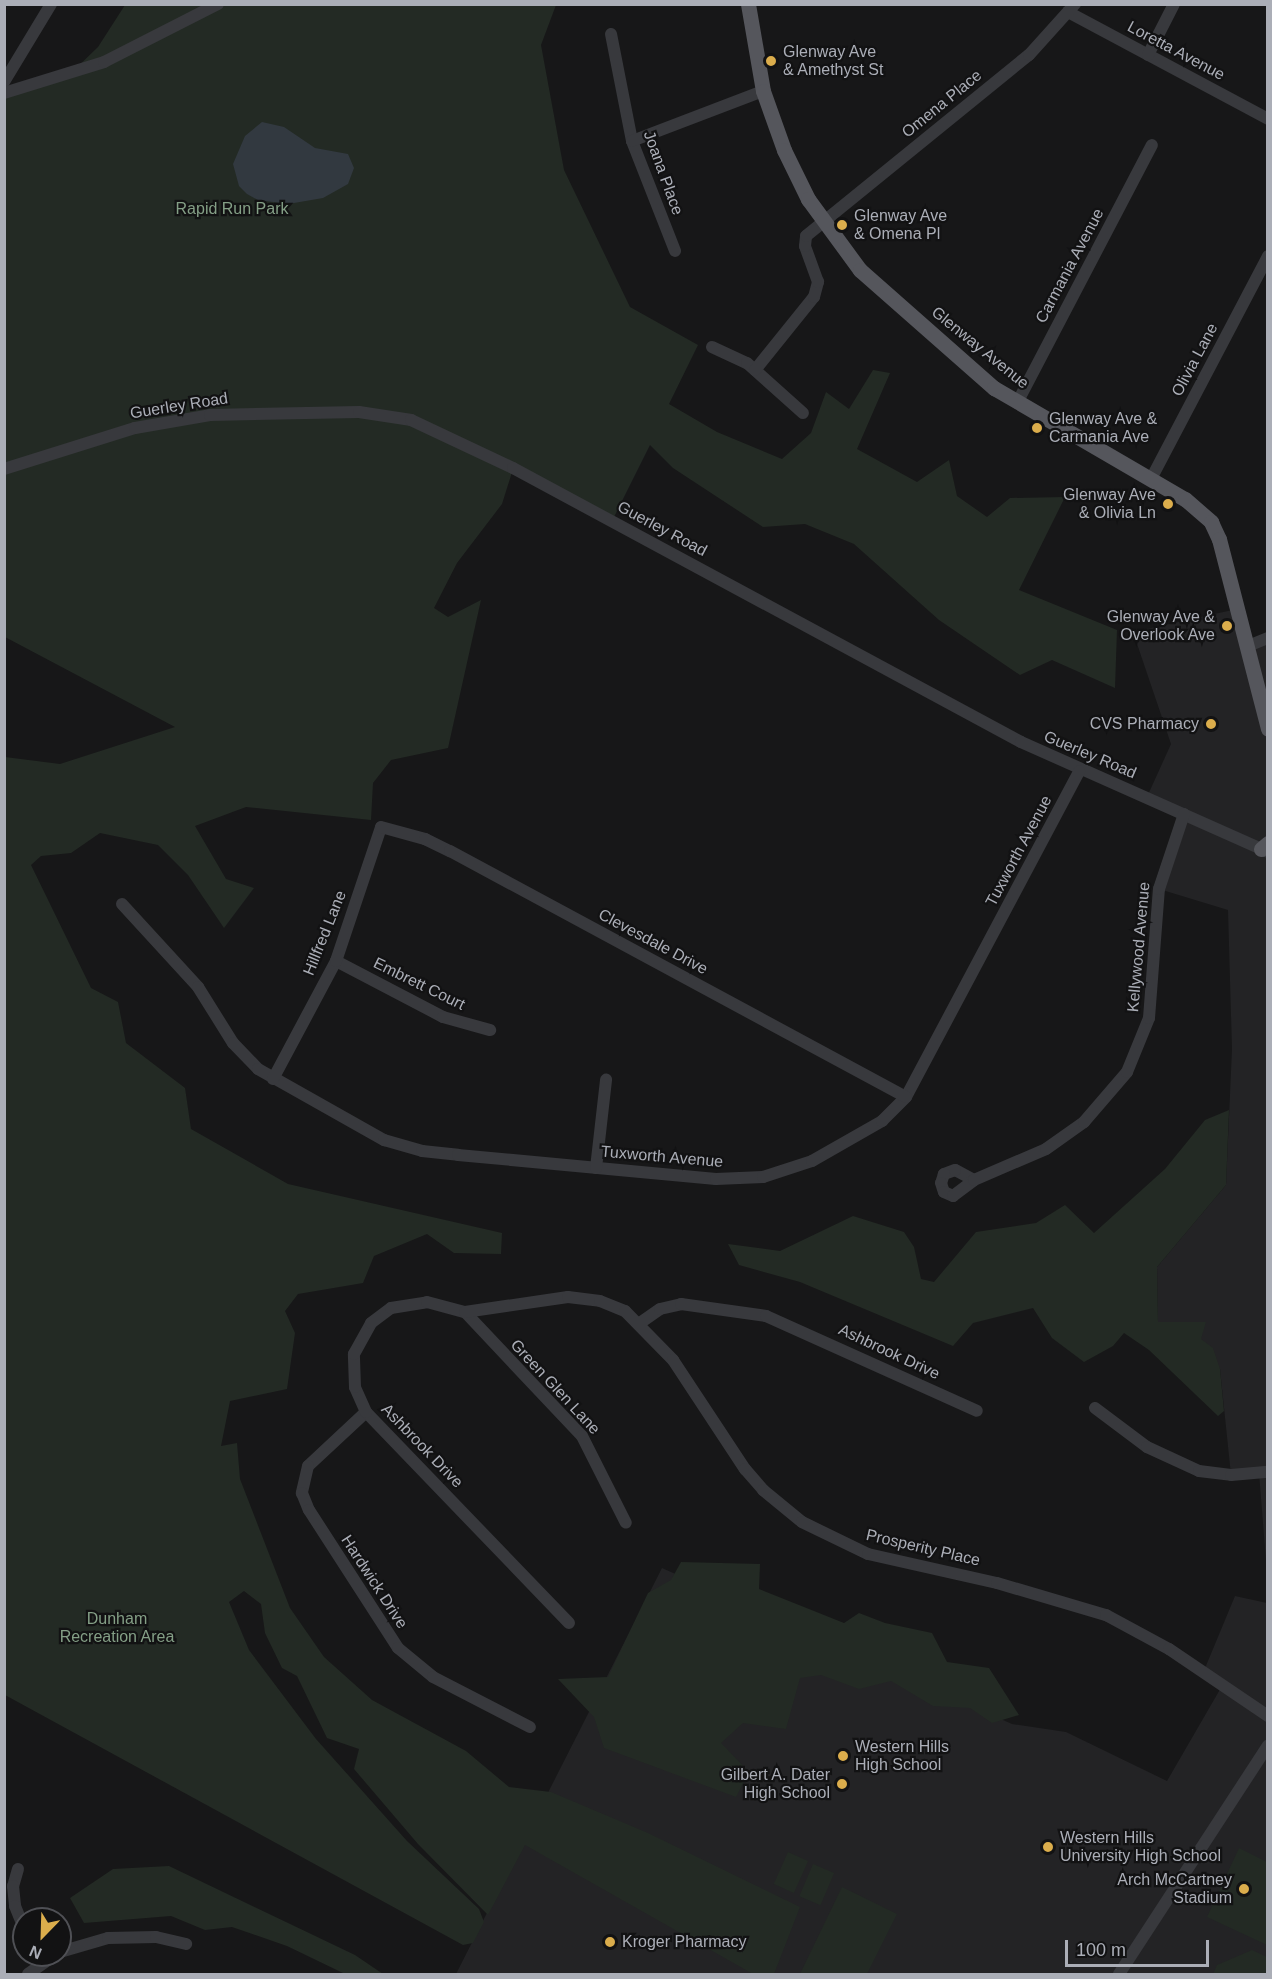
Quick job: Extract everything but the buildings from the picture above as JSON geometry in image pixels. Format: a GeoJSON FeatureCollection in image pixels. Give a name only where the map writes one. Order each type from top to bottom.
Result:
{"type":"FeatureCollection","features":[{"type":"Feature","properties":{"kind":"main road","name":"Glenway Avenue"},"geometry":{"type":"LineString","coordinates":[[748,4],[763,91],[797,179],[823,221],[860,270],[1017,403],[1185,499],[1210,522],[1219,539],[1268,729]]}},
{"type":"Feature","properties":{"kind":"street"},"geometry":{"type":"LineString","coordinates":[[4,82],[51,4]]}},
{"type":"Feature","properties":{"kind":"street"},"geometry":{"type":"LineString","coordinates":[[4,93],[104,62],[218,4]]}},
{"type":"Feature","properties":{"kind":"street"},"geometry":{"type":"LineString","coordinates":[[1148,55],[1174,4]]}},
{"type":"Feature","properties":{"kind":"street","name":"Loretta Avenue"},"geometry":{"type":"LineString","coordinates":[[1072,8],[1148,55],[1268,119]]}},
{"type":"Feature","properties":{"kind":"street","name":"Omena Place"},"geometry":{"type":"LineString","coordinates":[[755,370],[814,297],[818,282],[805,241],[823,221],[1029,55],[1072,8]]}},
{"type":"Feature","properties":{"kind":"street","name":"Joana Place"},"geometry":{"type":"LineString","coordinates":[[611,34],[632,141],[675,251]]}},
{"type":"Feature","properties":{"kind":"street"},"geometry":{"type":"LineString","coordinates":[[632,141],[763,91]]}},
{"type":"Feature","properties":{"kind":"street","name":"Carmania Avenue"},"geometry":{"type":"LineString","coordinates":[[1017,403],[1152,145]]}},
{"type":"Feature","properties":{"kind":"street","name":"Olivia Lane"},"geometry":{"type":"LineString","coordinates":[[1151,479],[1268,256]]}},
{"type":"Feature","properties":{"kind":"street"},"geometry":{"type":"LineString","coordinates":[[712,347],[755,370],[803,413]]}},
{"type":"Feature","properties":{"kind":"street","name":"Guerley Road"},"geometry":{"type":"LineString","coordinates":[[4,469],[135,428],[210,415],[358,412],[411,420],[513,468],[1079,771],[1265,848]]}},
{"type":"Feature","properties":{"kind":"street"},"geometry":{"type":"LineString","coordinates":[[1248,646],[1268,638]]}},
{"type":"Feature","properties":{"kind":"street","name":"Tuxworth Avenue"},"geometry":{"type":"LineString","coordinates":[[122,904],[198,987],[245,1056],[273,1079],[365,1131],[402,1146],[596,1168],[716,1179],[781,1173],[812,1161],[882,1121],[906,1097],[1079,771]]}},
{"type":"Feature","properties":{"kind":"street","name":"Kellywood Avenue"},"geometry":{"type":"LineString","coordinates":[[974,1180],[1015,1164],[1064,1137],[1106,1100],[1127,1072],[1149,1018],[1158,889],[1184,814]]}},
{"type":"Feature","properties":{"kind":"street","name":"Clevesdale Drive"},"geometry":{"type":"LineString","coordinates":[[381,827],[425,838],[906,1097]]}},
{"type":"Feature","properties":{"kind":"street","name":"Hillfred Lane"},"geometry":{"type":"LineString","coordinates":[[273,1079],[336,961],[381,827]]}},
{"type":"Feature","properties":{"kind":"street","name":"Embrett Court"},"geometry":{"type":"LineString","coordinates":[[336,961],[443,1017],[490,1030]]}},
{"type":"Feature","properties":{"kind":"street"},"geometry":{"type":"LineString","coordinates":[[596,1168],[606,1080]]}},
{"type":"Feature","properties":{"kind":"street","name":"Ashbrook Drive"},"geometry":{"type":"LineString","coordinates":[[569,1623],[366,1412],[354,1387],[352,1363],[357,1346],[371,1323],[391,1308],[410,1302],[444,1305],[465,1312],[544,1300],[588,1298],[625,1311],[640,1323],[660,1309],[681,1304],[766,1316],[977,1410]]}},
{"type":"Feature","properties":{"kind":"street","name":"Green Glen Lane"},"geometry":{"type":"LineString","coordinates":[[465,1312],[582,1436],[626,1523]]}},
{"type":"Feature","properties":{"kind":"street","name":"Prosperity Place"},"geometry":{"type":"LineString","coordinates":[[640,1323],[686,1378],[745,1469],[763,1490],[802,1522],[868,1554],[997,1582],[1106,1615],[1169,1649],[1268,1716]]}},
{"type":"Feature","properties":{"kind":"street"},"geometry":{"type":"LineString","coordinates":[[1095,1408],[1147,1447],[1198,1471],[1231,1475],[1268,1472]]}},
{"type":"Feature","properties":{"kind":"street","name":"Hardwick Drive"},"geometry":{"type":"LineString","coordinates":[[366,1412],[308,1466],[302,1493],[309,1510],[398,1648],[434,1677],[530,1727]]}},
{"type":"Feature","properties":{"kind":"street"},"geometry":{"type":"LineString","coordinates":[[1119,1974],[1268,1745]]}},
{"type":"Feature","properties":{"kind":"street"},"geometry":{"type":"LineString","coordinates":[[15,1907],[13,1886],[18,1869]]}},
{"type":"Feature","properties":{"kind":"street"},"geometry":{"type":"LineString","coordinates":[[72,1948],[108,1938],[156,1936],[186,1944]]}},
{"type":"Feature","properties":{"kind":"shaded area"},"geometry":{"type":"Polygon","coordinates":[[[262,122],[284,127],[315,148],[348,154],[354,168],[348,184],[323,198],[288,204],[258,200],[247,194],[239,186],[233,164],[245,136],[262,122]]]}},
{"type":"Feature","properties":{"kind":"shaded area"},"geometry":{"type":"Polygon","coordinates":[[[1237,609],[1248,646],[1267,638],[1267,1573],[1259,1473],[1231,1475],[1220,1369],[1158,1322],[1157,1267],[1226,1185],[1232,1049],[1228,910],[1159,889],[1183,814],[1147,797],[1171,744],[1133,632],[1237,609]]]}},
{"type":"Feature","properties":{"kind":"shaded area","name":"Western Hills High School"},"geometry":{"type":"Polygon","coordinates":[[[662,1568],[1012,1724],[1066,1732],[1167,1781],[1222,1686],[1203,1673],[1235,1596],[1267,1603],[1267,1974],[456,1974],[662,1568]]]}},
{"type":"Feature","properties":{"kind":"green space"},"geometry":{"type":"Polygon","coordinates":[[[125,5],[556,5],[541,45],[564,170],[630,307],[698,345],[669,404],[717,432],[782,459],[811,433],[826,392],[849,409],[873,370],[890,373],[857,449],[917,482],[949,460],[957,496],[987,517],[1010,498],[1065,497],[1019,590],[1117,630],[1115,688],[1052,660],[1020,675],[939,620],[854,544],[805,524],[763,527],[673,468],[650,445],[612,521],[513,469],[502,504],[457,563],[434,608],[448,617],[481,600],[448,748],[391,760],[373,783],[371,820],[246,807],[195,826],[226,879],[254,888],[224,928],[188,875],[158,845],[100,833],[71,853],[41,856],[31,865],[91,988],[118,1002],[126,1043],[185,1088],[191,1129],[288,1184],[502,1233],[501,1254],[454,1253],[427,1234],[374,1256],[363,1283],[298,1294],[285,1311],[295,1333],[287,1389],[230,1401],[221,1446],[237,1443],[240,1479],[290,1608],[324,1657],[372,1700],[466,1751],[509,1787],[551,1792],[648,1833],[800,1907],[774,1974],[753,1974],[525,1845],[488,1915],[418,1844],[354,1769],[359,1749],[327,1738],[297,1676],[282,1668],[265,1633],[261,1604],[244,1591],[229,1602],[249,1650],[316,1739],[407,1841],[479,1909],[484,1922],[473,1943],[463,1945],[5,1695],[5,757],[60,764],[175,727],[5,637],[5,93],[69,75],[98,47],[125,5]]]}},
{"type":"Feature","properties":{"kind":"green space"},"geometry":{"type":"Polygon","coordinates":[[[1229,1110],[1226,1185],[1157,1267],[1158,1322],[1206,1322],[1201,1339],[1213,1348],[1220,1369],[1224,1411],[1218,1416],[1149,1350],[1124,1333],[1113,1346],[1084,1362],[1052,1338],[1033,1308],[973,1323],[953,1346],[800,1282],[739,1265],[728,1244],[780,1251],[853,1216],[904,1232],[914,1247],[921,1279],[934,1282],[976,1232],[1036,1223],[1065,1205],[1094,1233],[1165,1169],[1205,1120],[1229,1110]]]}},
{"type":"Feature","properties":{"kind":"green space"},"geometry":{"type":"Polygon","coordinates":[[[681,1562],[760,1564],[759,1589],[844,1623],[859,1613],[885,1623],[932,1633],[947,1662],[989,1668],[1019,1715],[992,1723],[970,1708],[933,1706],[891,1681],[859,1689],[821,1675],[800,1678],[786,1729],[743,1723],[721,1743],[749,1772],[736,1797],[604,1748],[594,1717],[558,1679],[608,1677],[648,1593],[671,1580],[681,1562]]]}},
{"type":"Feature","properties":{"kind":"green space","name":"Arch McCartney Stadium"},"geometry":{"type":"Polygon","coordinates":[[[1239,1848],[1267,1862],[1267,1945],[1207,1917],[1239,1848]]]}},
{"type":"Feature","properties":{"kind":"green space"},"geometry":{"type":"Polygon","coordinates":[[[788,1852],[808,1861],[794,1893],[774,1884],[788,1852]]]}},
{"type":"Feature","properties":{"kind":"green space"},"geometry":{"type":"Polygon","coordinates":[[[813,1864],[834,1873],[820,1905],[799,1896],[813,1864]]]}},
{"type":"Feature","properties":{"kind":"green space"},"geometry":{"type":"Polygon","coordinates":[[[169,1866],[355,1955],[383,1974],[345,1974],[287,1946],[232,1927],[205,1930],[171,1916],[84,1923],[70,1898],[113,1869],[169,1866]]]}},
{"type":"Feature","properties":{"kind":"green space"},"geometry":{"type":"Polygon","coordinates":[[[842,1887],[897,1914],[867,1974],[800,1974],[842,1887]]]}},
{"type":"Feature","properties":{"kind":"green space"},"geometry":{"type":"Polygon","coordinates":[[[1252,1950],[1267,1957],[1267,1974],[1213,1974],[1217,1965],[1252,1950]]]}},
{"type":"Feature","properties":{"kind":"place","name":"Glenway Ave & Amethyst St"},"geometry":{"type":"Point","coordinates":[771,61]}},
{"type":"Feature","properties":{"kind":"place","name":"Glenway Ave & Omena Pl"},"geometry":{"type":"Point","coordinates":[842,225]}},
{"type":"Feature","properties":{"kind":"place","name":"Glenway Ave & Carmania Ave"},"geometry":{"type":"Point","coordinates":[1037,428]}},
{"type":"Feature","properties":{"kind":"place","name":"Glenway Ave & Olivia Ln"},"geometry":{"type":"Point","coordinates":[1168,504]}},
{"type":"Feature","properties":{"kind":"place","name":"Glenway Ave & Overlook Ave"},"geometry":{"type":"Point","coordinates":[1227,626]}},
{"type":"Feature","properties":{"kind":"place","name":"CVS Pharmacy"},"geometry":{"type":"Point","coordinates":[1211,724]}},
{"type":"Feature","properties":{"kind":"place","name":"Western Hills High School"},"geometry":{"type":"Point","coordinates":[843,1756]}},
{"type":"Feature","properties":{"kind":"place","name":"Gilbert A. Dater High School"},"geometry":{"type":"Point","coordinates":[842,1784]}},
{"type":"Feature","properties":{"kind":"place","name":"Western Hills University High School"},"geometry":{"type":"Point","coordinates":[1048,1847]}},
{"type":"Feature","properties":{"kind":"place","name":"Arch McCartney Stadium"},"geometry":{"type":"Point","coordinates":[1244,1889]}},
{"type":"Feature","properties":{"kind":"place","name":"Kroger Pharmacy"},"geometry":{"type":"Point","coordinates":[610,1942]}},
{"type":"Feature","properties":{"kind":"park label","name":"Rapid Run Park"},"geometry":{"type":"Point","coordinates":[232,209]}},
{"type":"Feature","properties":{"kind":"park label","name":"Dunham Recreation Area"},"geometry":{"type":"Point","coordinates":[117,1628]}}]}
